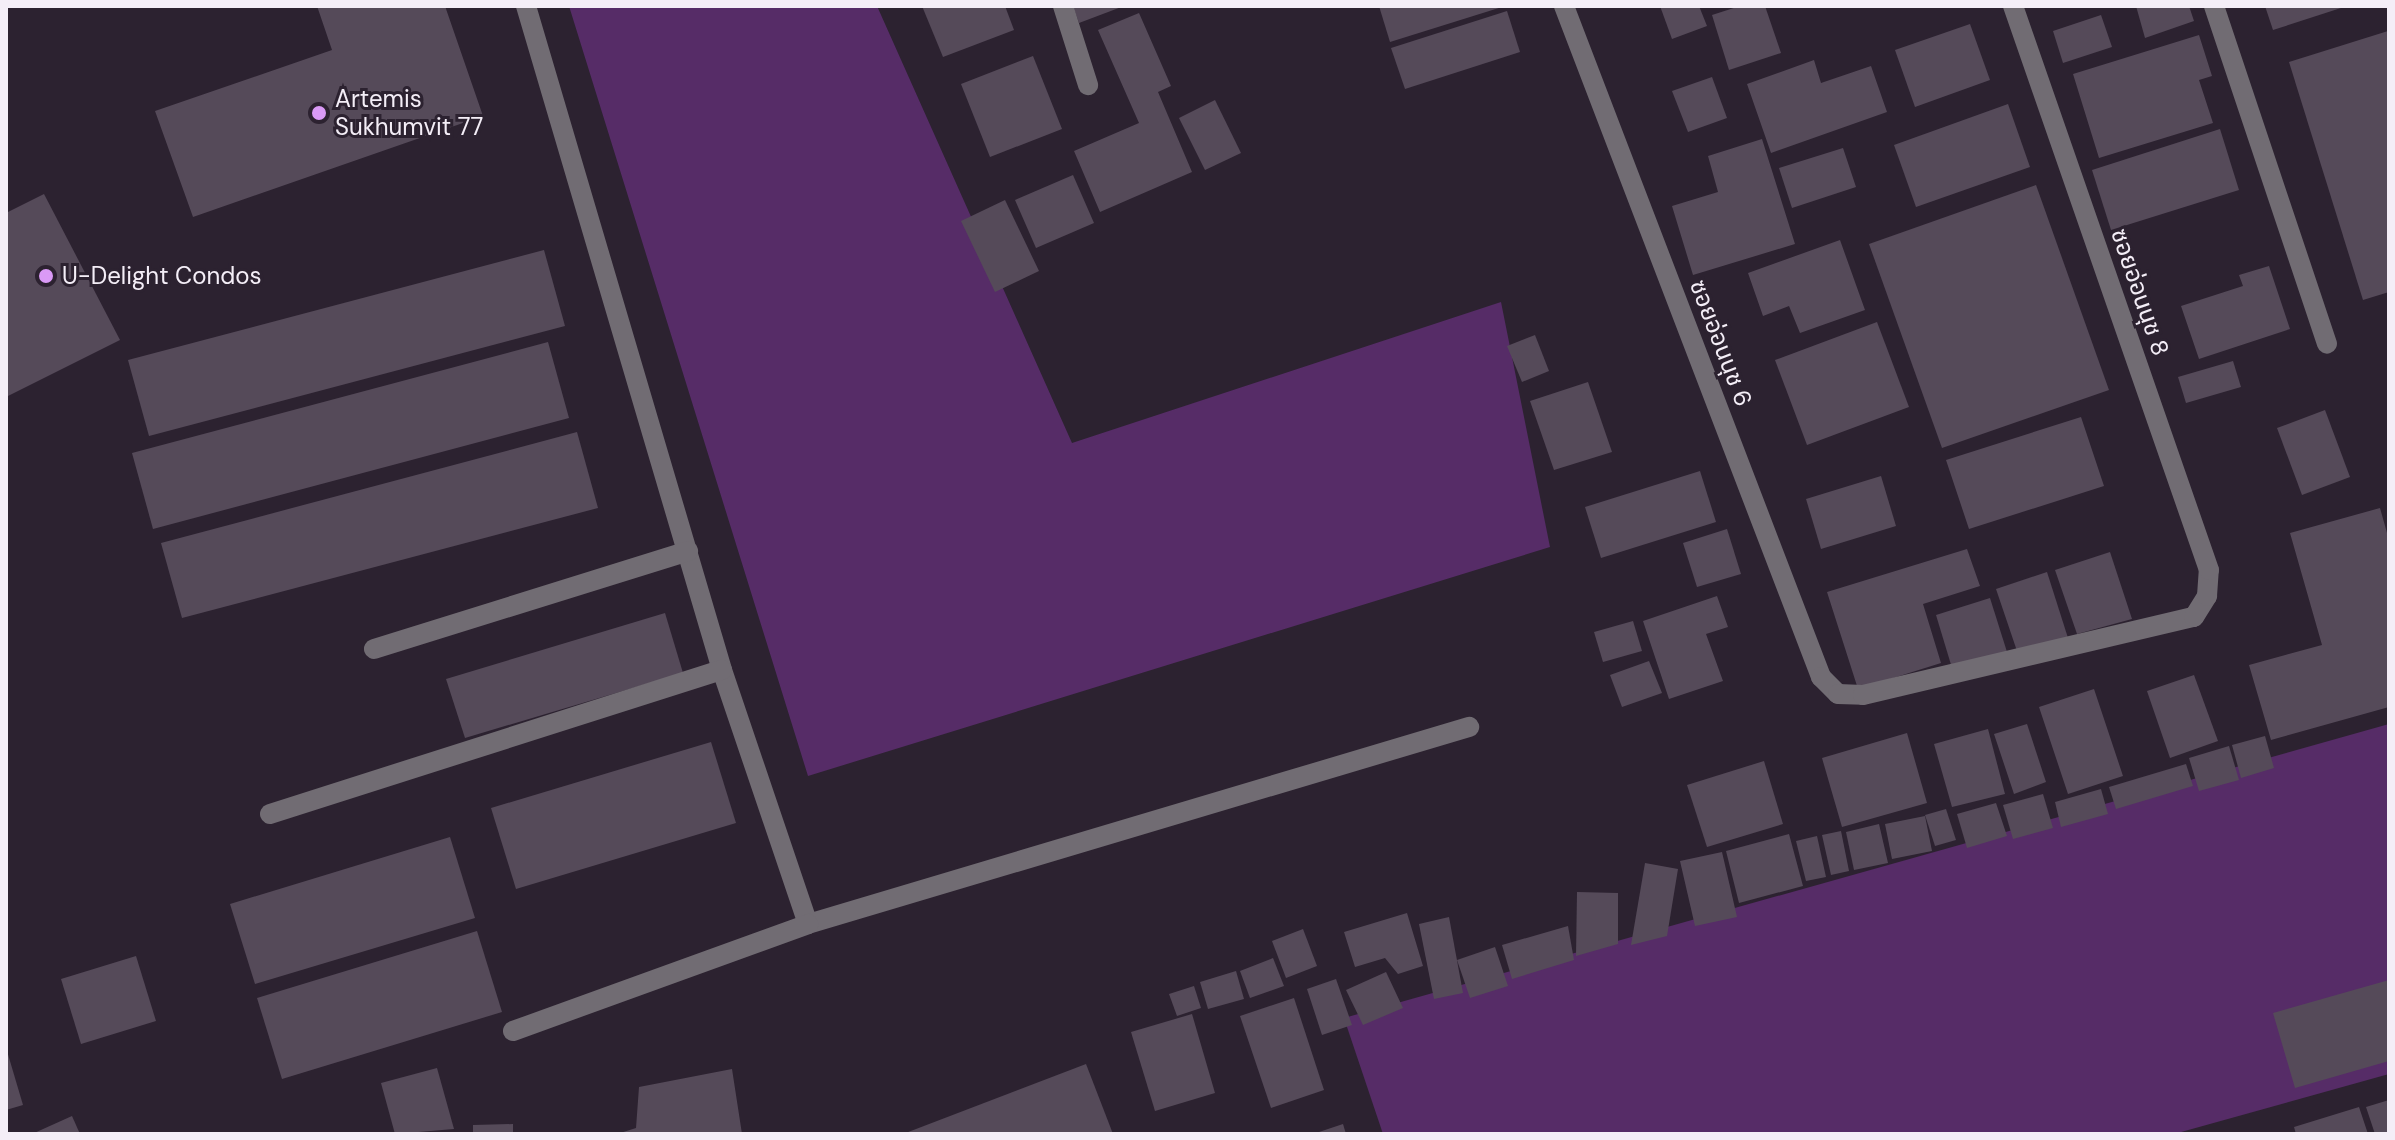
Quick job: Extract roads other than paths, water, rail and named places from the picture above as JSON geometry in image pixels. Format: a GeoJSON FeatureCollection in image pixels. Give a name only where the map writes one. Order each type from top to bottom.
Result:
{"type":"FeatureCollection","features":[{"type":"Feature","properties":{"kind":"street"},"geometry":{"type":"LineString","coordinates":[[526,6],[722,670],[808,924]]}},
{"type":"Feature","properties":{"kind":"street"},"geometry":{"type":"LineString","coordinates":[[1063,6],[1088,85]]}},
{"type":"Feature","properties":{"kind":"street","name":"ซอยอ่อนนุช 6"},"geometry":{"type":"LineString","coordinates":[[1564,6],[1821,677],[1838,694],[1863,695],[2194,617],[2207,596]]}},
{"type":"Feature","properties":{"kind":"street","name":"ซอยอ่อนนุช 8"},"geometry":{"type":"LineString","coordinates":[[2013,6],[2209,570],[2207,596]]}},
{"type":"Feature","properties":{"kind":"street"},"geometry":{"type":"LineString","coordinates":[[2214,6],[2327,344]]}},
{"type":"Feature","properties":{"kind":"street"},"geometry":{"type":"LineString","coordinates":[[374,649],[688,551]]}},
{"type":"Feature","properties":{"kind":"street"},"geometry":{"type":"LineString","coordinates":[[270,814],[722,670]]}},
{"type":"Feature","properties":{"kind":"street"},"geometry":{"type":"LineString","coordinates":[[513,1031],[808,924],[1469,727]]}},
{"type":"Feature","properties":{"kind":"place","name":"Artemis Sukhumvit 77"},"geometry":{"type":"Point","coordinates":[319,113]}},
{"type":"Feature","properties":{"kind":"place","name":"U-Delight Condos"},"geometry":{"type":"Point","coordinates":[46,276]}}]}
